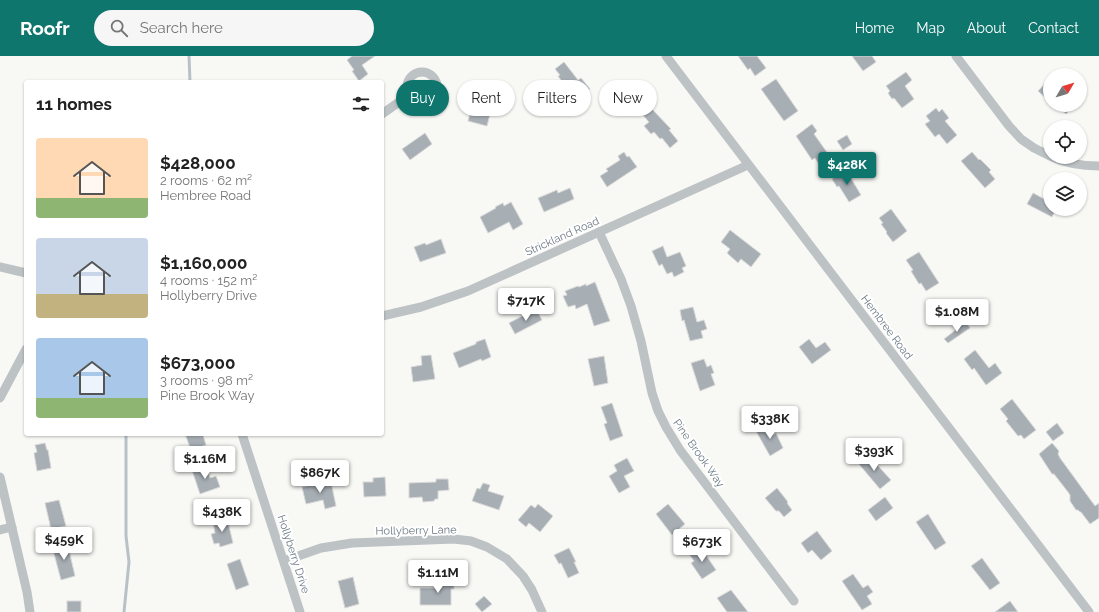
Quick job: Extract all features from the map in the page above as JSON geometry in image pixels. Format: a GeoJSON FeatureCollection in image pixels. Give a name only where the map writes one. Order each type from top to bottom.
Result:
{"type":"FeatureCollection","features":[{"type":"Feature","properties":{"kind":"street","name":"Hembree Road"},"geometry":{"type":"LineString","coordinates":[[666,56],[748,166],[1089,612]]}},
{"type":"Feature","properties":{"kind":"street"},"geometry":{"type":"LineString","coordinates":[[956,56],[1009,126],[1021,139],[1043,152]]}},
{"type":"Feature","properties":{"kind":"street"},"geometry":{"type":"LineString","coordinates":[[384,113],[396,104]]}},
{"type":"Feature","properties":{"kind":"street"},"geometry":{"type":"LineString","coordinates":[[1075,164],[1083,166],[1099,166]]}},
{"type":"Feature","properties":{"kind":"street","name":"Strickland Road"},"geometry":{"type":"LineString","coordinates":[[384,316],[421,307],[468,291],[748,166]]}},
{"type":"Feature","properties":{"kind":"street","name":"Pine Brook Way"},"geometry":{"type":"LineString","coordinates":[[599,232],[621,279],[631,306],[641,341],[652,394],[666,427],[680,450],[794,601]]}},
{"type":"Feature","properties":{"kind":"street"},"geometry":{"type":"LineString","coordinates":[[0,268],[24,273]]}},
{"type":"Feature","properties":{"kind":"street"},"geometry":{"type":"LineString","coordinates":[[0,398],[24,353]]}},
{"type":"Feature","properties":{"kind":"street","name":"Hollyberry Drive"},"geometry":{"type":"LineString","coordinates":[[243,436],[300,612]]}},
{"type":"Feature","properties":{"kind":"street"},"geometry":{"type":"LineString","coordinates":[[0,477],[27,592],[30,612]]}},
{"type":"Feature","properties":{"kind":"street"},"geometry":{"type":"LineString","coordinates":[[0,530],[12,527]]}},
{"type":"Feature","properties":{"kind":"street","name":"Hollyberry Lane"},"geometry":{"type":"LineString","coordinates":[[284,561],[321,548],[352,543],[454,539],[471,541],[487,547],[507,559],[523,576],[532,590],[542,612]]}},
{"type":"Feature","properties":{"kind":"building"},"geometry":{"type":"Polygon","coordinates":[[[352,56],[375,56],[362,65],[368,74],[360,80],[358,80],[352,71],[354,70],[347,60],[352,56]]]}},
{"type":"Feature","properties":{"kind":"building"},"geometry":{"type":"Polygon","coordinates":[[[738,56],[757,56],[766,68],[755,76],[750,68],[748,70],[738,56]]]}},
{"type":"Feature","properties":{"kind":"building"},"geometry":{"type":"Polygon","coordinates":[[[852,56],[872,56],[876,62],[863,71],[852,56]]]}},
{"type":"Feature","properties":{"kind":"building"},"geometry":{"type":"Polygon","coordinates":[[[564,62],[578,80],[561,80],[558,76],[560,75],[555,69],[564,62]]]}},
{"type":"Feature","properties":{"kind":"building"},"geometry":{"type":"Polygon","coordinates":[[[906,72],[912,80],[905,86],[914,99],[902,108],[894,98],[892,99],[888,93],[890,91],[886,86],[906,72]]]}},
{"type":"Feature","properties":{"kind":"building"},"geometry":{"type":"Polygon","coordinates":[[[776,79],[798,111],[784,121],[761,89],[776,79]]]}},
{"type":"Feature","properties":{"kind":"building"},"geometry":{"type":"Polygon","coordinates":[[[1043,86],[1043,96],[1038,91],[1043,86]]]}},
{"type":"Feature","properties":{"kind":"building"},"geometry":{"type":"Polygon","coordinates":[[[936,108],[939,112],[942,109],[949,118],[945,121],[957,135],[947,144],[939,134],[935,137],[925,124],[930,121],[926,116],[936,108]]]}},
{"type":"Feature","properties":{"kind":"building"},"geometry":{"type":"Polygon","coordinates":[[[657,114],[671,129],[669,130],[678,141],[670,148],[662,138],[660,139],[654,132],[651,134],[644,126],[649,122],[644,116],[657,116],[657,114]]]}},
{"type":"Feature","properties":{"kind":"building"},"geometry":{"type":"Polygon","coordinates":[[[469,116],[490,116],[487,126],[468,121],[469,116]]]}},
{"type":"Feature","properties":{"kind":"building"},"geometry":{"type":"Polygon","coordinates":[[[812,124],[817,131],[814,134],[831,158],[820,166],[815,158],[812,160],[796,136],[812,124]]]}},
{"type":"Feature","properties":{"kind":"building"},"geometry":{"type":"Polygon","coordinates":[[[425,133],[432,144],[410,160],[402,149],[425,133]]]}},
{"type":"Feature","properties":{"kind":"building"},"geometry":{"type":"Polygon","coordinates":[[[847,135],[852,144],[843,150],[837,141],[847,135]]]}},
{"type":"Feature","properties":{"kind":"building"},"geometry":{"type":"Polygon","coordinates":[[[624,152],[637,167],[607,187],[600,176],[608,171],[606,169],[620,160],[618,156],[624,152]]]}},
{"type":"Feature","properties":{"kind":"building"},"geometry":{"type":"Polygon","coordinates":[[[972,152],[991,170],[989,172],[995,179],[985,188],[961,161],[972,152]]]}},
{"type":"Feature","properties":{"kind":"building"},"geometry":{"type":"Polygon","coordinates":[[[846,170],[861,195],[849,202],[839,186],[837,187],[832,179],[846,170]]]}},
{"type":"Feature","properties":{"kind":"building"},"geometry":{"type":"Polygon","coordinates":[[[570,188],[574,199],[544,212],[538,198],[557,190],[558,193],[570,188]]]}},
{"type":"Feature","properties":{"kind":"building"},"geometry":{"type":"Polygon","coordinates":[[[1033,193],[1043,198],[1043,212],[1027,204],[1033,193]]]}},
{"type":"Feature","properties":{"kind":"building"},"geometry":{"type":"Polygon","coordinates":[[[511,202],[523,224],[513,230],[509,222],[488,233],[480,217],[503,203],[504,206],[511,202]]]}},
{"type":"Feature","properties":{"kind":"building"},"geometry":{"type":"Polygon","coordinates":[[[891,209],[907,231],[893,242],[886,233],[887,232],[881,224],[883,223],[879,218],[891,209]]]}},
{"type":"Feature","properties":{"kind":"building"},"geometry":{"type":"Polygon","coordinates":[[[730,230],[761,254],[751,267],[741,259],[738,263],[727,253],[730,249],[721,242],[730,230]]]}},
{"type":"Feature","properties":{"kind":"building"},"geometry":{"type":"Polygon","coordinates":[[[441,239],[446,253],[420,262],[414,247],[425,243],[426,245],[441,239]]]}},
{"type":"Feature","properties":{"kind":"building"},"geometry":{"type":"Polygon","coordinates":[[[663,246],[667,257],[680,252],[686,266],[682,268],[684,272],[674,277],[672,272],[667,274],[662,264],[659,266],[652,251],[663,246]]]}},
{"type":"Feature","properties":{"kind":"building"},"geometry":{"type":"Polygon","coordinates":[[[919,252],[939,283],[926,291],[921,283],[919,284],[911,271],[913,270],[906,260],[919,252]]]}},
{"type":"Feature","properties":{"kind":"building"},"geometry":{"type":"Polygon","coordinates":[[[595,282],[610,321],[594,326],[587,304],[576,309],[575,305],[568,307],[563,296],[567,295],[565,291],[586,284],[586,286],[595,282]]]}},
{"type":"Feature","properties":{"kind":"building"},"geometry":{"type":"Polygon","coordinates":[[[693,307],[697,322],[704,320],[707,329],[701,331],[703,338],[690,341],[684,320],[682,321],[680,310],[693,307]]]}},
{"type":"Feature","properties":{"kind":"building"},"geometry":{"type":"Polygon","coordinates":[[[536,309],[542,320],[515,334],[509,323],[536,309]]]}},
{"type":"Feature","properties":{"kind":"building"},"geometry":{"type":"Polygon","coordinates":[[[966,322],[970,328],[948,343],[944,339],[966,322]]]}},
{"type":"Feature","properties":{"kind":"building"},"geometry":{"type":"Polygon","coordinates":[[[485,339],[491,357],[482,361],[481,359],[459,368],[453,353],[485,339]]]}},
{"type":"Feature","properties":{"kind":"building"},"geometry":{"type":"Polygon","coordinates":[[[809,339],[816,348],[825,342],[831,350],[812,364],[799,347],[809,339]]]}},
{"type":"Feature","properties":{"kind":"building"},"geometry":{"type":"Polygon","coordinates":[[[975,350],[989,368],[995,363],[1002,373],[986,385],[974,368],[972,370],[964,359],[975,350]]]}},
{"type":"Feature","properties":{"kind":"building"},"geometry":{"type":"Polygon","coordinates":[[[431,355],[435,379],[413,382],[411,367],[422,365],[421,356],[431,355]]]}},
{"type":"Feature","properties":{"kind":"building"},"geometry":{"type":"Polygon","coordinates":[[[604,356],[608,383],[594,386],[588,359],[604,356]]]}},
{"type":"Feature","properties":{"kind":"building"},"geometry":{"type":"Polygon","coordinates":[[[704,359],[707,367],[711,365],[714,373],[711,374],[715,385],[700,391],[691,363],[704,359]]]}},
{"type":"Feature","properties":{"kind":"building"},"geometry":{"type":"Polygon","coordinates":[[[1012,399],[1036,430],[1024,439],[1021,435],[1018,436],[1006,421],[1008,419],[1000,409],[1012,399]]]}},
{"type":"Feature","properties":{"kind":"building"},"geometry":{"type":"Polygon","coordinates":[[[612,403],[623,436],[610,441],[604,424],[607,423],[601,407],[612,403]]]}},
{"type":"Feature","properties":{"kind":"building"},"geometry":{"type":"Polygon","coordinates":[[[1057,423],[1064,433],[1053,441],[1046,432],[1057,423]]]}},
{"type":"Feature","properties":{"kind":"building"},"geometry":{"type":"Polygon","coordinates":[[[767,424],[773,435],[776,433],[783,448],[770,456],[756,431],[767,424]]]}},
{"type":"Feature","properties":{"kind":"building"},"geometry":{"type":"Polygon","coordinates":[[[186,436],[203,436],[206,445],[191,450],[186,436]]]}},
{"type":"Feature","properties":{"kind":"building"},"geometry":{"type":"Polygon","coordinates":[[[45,443],[48,450],[51,468],[37,471],[34,453],[37,452],[35,445],[45,443]]]}},
{"type":"Feature","properties":{"kind":"building"},"geometry":{"type":"Polygon","coordinates":[[[1052,443],[1059,451],[1058,454],[1060,458],[1095,506],[1099,503],[1099,518],[1090,524],[1081,512],[1076,510],[1070,501],[1070,495],[1054,474],[1052,474],[1039,454],[1052,443]]]}},
{"type":"Feature","properties":{"kind":"building"},"geometry":{"type":"Polygon","coordinates":[[[868,455],[891,480],[880,489],[858,463],[868,455]]]}},
{"type":"Feature","properties":{"kind":"building"},"geometry":{"type":"Polygon","coordinates":[[[627,458],[634,471],[624,476],[630,487],[619,493],[609,476],[617,471],[614,465],[627,458]]]}},
{"type":"Feature","properties":{"kind":"building"},"geometry":{"type":"Polygon","coordinates":[[[206,465],[210,478],[216,476],[220,487],[200,494],[192,470],[206,465]]]}},
{"type":"Feature","properties":{"kind":"building"},"geometry":{"type":"Polygon","coordinates":[[[385,477],[386,496],[364,497],[363,482],[373,482],[373,478],[385,477]]]}},
{"type":"Feature","properties":{"kind":"building"},"geometry":{"type":"Polygon","coordinates":[[[436,479],[448,479],[449,490],[438,491],[438,499],[423,502],[422,497],[409,498],[409,483],[436,482],[436,479]]]}},
{"type":"Feature","properties":{"kind":"building"},"geometry":{"type":"Polygon","coordinates":[[[322,482],[323,484],[331,482],[336,506],[325,509],[323,500],[306,504],[302,487],[322,482]]]}},
{"type":"Feature","properties":{"kind":"building"},"geometry":{"type":"Polygon","coordinates":[[[483,483],[490,485],[488,491],[504,496],[499,510],[472,501],[477,488],[480,489],[483,483]]]}},
{"type":"Feature","properties":{"kind":"building"},"geometry":{"type":"Polygon","coordinates":[[[777,488],[788,502],[787,503],[792,510],[784,517],[779,511],[776,511],[765,498],[777,488]]]}},
{"type":"Feature","properties":{"kind":"building"},"geometry":{"type":"Polygon","coordinates":[[[885,497],[893,508],[876,521],[868,510],[885,497]]]}},
{"type":"Feature","properties":{"kind":"building"},"geometry":{"type":"Polygon","coordinates":[[[59,500],[66,526],[51,529],[45,503],[59,500]]]}},
{"type":"Feature","properties":{"kind":"building"},"geometry":{"type":"Polygon","coordinates":[[[538,504],[553,516],[540,532],[529,523],[526,527],[518,520],[531,505],[535,508],[538,504]]]}},
{"type":"Feature","properties":{"kind":"building"},"geometry":{"type":"Polygon","coordinates":[[[668,504],[685,524],[672,535],[656,514],[668,504]]]}},
{"type":"Feature","properties":{"kind":"building"},"geometry":{"type":"Polygon","coordinates":[[[928,514],[946,543],[935,550],[916,522],[928,514]]]}},
{"type":"Feature","properties":{"kind":"building"},"geometry":{"type":"Polygon","coordinates":[[[227,518],[233,543],[220,547],[219,543],[214,544],[211,534],[215,533],[213,522],[227,518]]]}},
{"type":"Feature","properties":{"kind":"building"},"geometry":{"type":"Polygon","coordinates":[[[817,531],[832,551],[821,560],[812,550],[808,553],[801,543],[817,531]]]}},
{"type":"Feature","properties":{"kind":"building"},"geometry":{"type":"Polygon","coordinates":[[[67,542],[75,576],[61,580],[52,546],[67,542]]]}},
{"type":"Feature","properties":{"kind":"building"},"geometry":{"type":"Polygon","coordinates":[[[700,546],[716,570],[702,579],[691,563],[694,561],[689,554],[700,546]]]}},
{"type":"Feature","properties":{"kind":"building"},"geometry":{"type":"Polygon","coordinates":[[[569,548],[576,562],[574,562],[579,573],[568,578],[561,563],[559,564],[554,555],[569,548]]]}},
{"type":"Feature","properties":{"kind":"building"},"geometry":{"type":"Polygon","coordinates":[[[982,558],[1000,583],[990,590],[971,566],[982,558]]]}},
{"type":"Feature","properties":{"kind":"building"},"geometry":{"type":"Polygon","coordinates":[[[240,559],[249,585],[236,590],[227,564],[240,559]]]}},
{"type":"Feature","properties":{"kind":"building"},"geometry":{"type":"Polygon","coordinates":[[[853,574],[863,588],[868,585],[873,592],[867,596],[872,604],[862,610],[842,581],[853,574]]]}},
{"type":"Feature","properties":{"kind":"building"},"geometry":{"type":"Polygon","coordinates":[[[353,577],[359,604],[345,608],[338,581],[353,577]]]}},
{"type":"Feature","properties":{"kind":"building"},"geometry":{"type":"Polygon","coordinates":[[[442,577],[454,577],[454,589],[451,589],[451,605],[420,605],[420,588],[442,588],[442,577]]]}},
{"type":"Feature","properties":{"kind":"building"},"geometry":{"type":"Polygon","coordinates":[[[731,590],[748,612],[727,612],[717,598],[731,590]]]}},
{"type":"Feature","properties":{"kind":"building"},"geometry":{"type":"Polygon","coordinates":[[[484,596],[492,604],[482,612],[475,604],[484,596]]]}},
{"type":"Feature","properties":{"kind":"building"},"geometry":{"type":"Polygon","coordinates":[[[67,601],[81,601],[81,612],[67,612],[67,601]]]}},
{"type":"Feature","properties":{"kind":"building"},"geometry":{"type":"Polygon","coordinates":[[[1010,601],[1018,612],[995,612],[1010,601]]]}},
{"type":"Feature","properties":{"kind":"waterway"},"geometry":{"type":"LineString","coordinates":[[189,56],[190,80]]}},
{"type":"Feature","properties":{"kind":"waterway"},"geometry":{"type":"LineString","coordinates":[[124,612],[129,562],[126,536],[126,436]]}}]}
